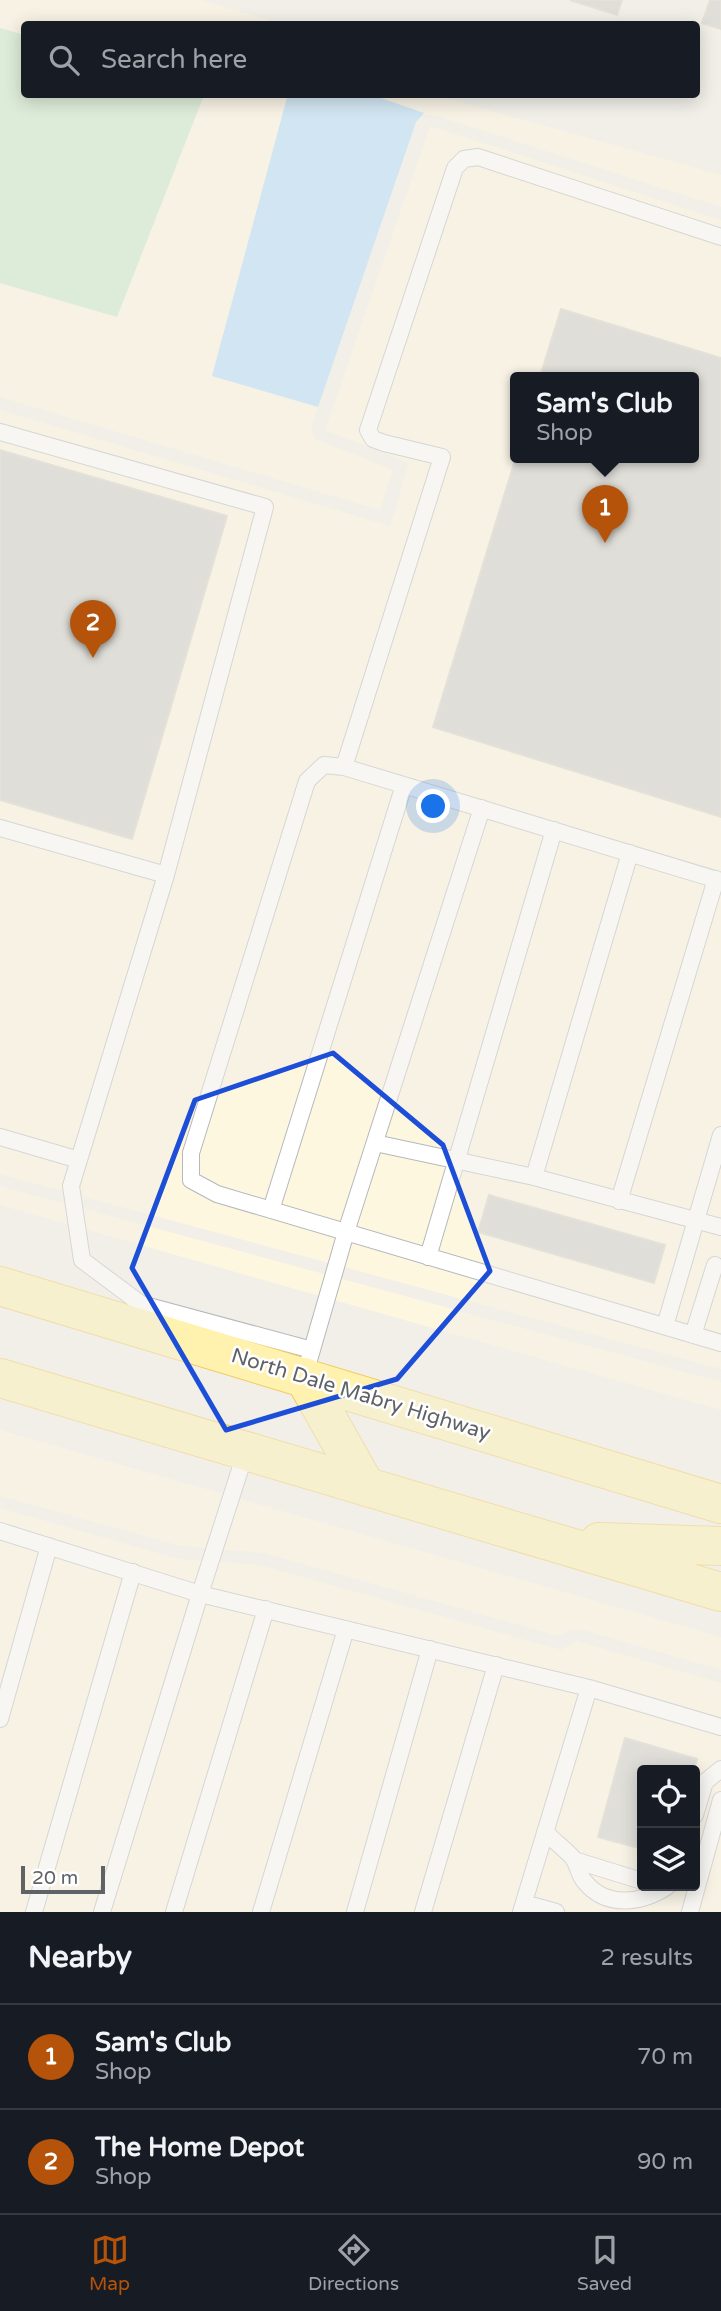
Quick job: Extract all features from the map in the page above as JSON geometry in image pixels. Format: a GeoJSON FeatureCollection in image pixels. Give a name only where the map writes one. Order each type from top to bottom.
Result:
{"type":"FeatureCollection","features":[{"type":"Feature","properties":{"kind":"main road","name":"North Dale Mabry Highway"},"geometry":{"type":"LineString","coordinates":[[0,1286],[308,1363],[721,1504]]}},
{"type":"Feature","properties":{"kind":"main road"},"geometry":{"type":"LineString","coordinates":[[308,1363],[366,1487]]}},
{"type":"Feature","properties":{"kind":"main road"},"geometry":{"type":"LineString","coordinates":[[0,1378],[721,1592]]}},
{"type":"Feature","properties":{"kind":"main road"},"geometry":{"type":"LineString","coordinates":[[548,1541],[721,1546]]}},
{"type":"Feature","properties":{"kind":"lane"},"geometry":{"type":"LineString","coordinates":[[344,767],[442,457],[373,439],[368,430],[455,168],[464,159],[478,157],[721,237]]}},
{"type":"Feature","properties":{"kind":"lane"},"geometry":{"type":"LineString","coordinates":[[0,432],[265,508],[166,875],[71,1186],[82,1260],[141,1304],[308,1363],[346,1233],[482,808]]}},
{"type":"Feature","properties":{"kind":"lane"},"geometry":{"type":"LineString","coordinates":[[619,1201],[718,880],[344,767],[324,765],[307,781],[191,1153],[191,1180],[217,1194],[721,1343]]}},
{"type":"Feature","properties":{"kind":"lane"},"geometry":{"type":"LineString","coordinates":[[271,1210],[404,785]]}},
{"type":"Feature","properties":{"kind":"lane"},"geometry":{"type":"LineString","coordinates":[[0,828],[166,875]]}},
{"type":"Feature","properties":{"kind":"lane"},"geometry":{"type":"LineString","coordinates":[[428,1257],[554,830]]}},
{"type":"Feature","properties":{"kind":"lane"},"geometry":{"type":"LineString","coordinates":[[534,1177],[630,853]]}},
{"type":"Feature","properties":{"kind":"lane"},"geometry":{"type":"LineString","coordinates":[[665,1326],[721,1135]]}},
{"type":"Feature","properties":{"kind":"lane"},"geometry":{"type":"LineString","coordinates":[[0,1137],[79,1160]]}},
{"type":"Feature","properties":{"kind":"lane"},"geometry":{"type":"LineString","coordinates":[[375,1143],[534,1177],[721,1227]]}},
{"type":"Feature","properties":{"kind":"lane"},"geometry":{"type":"LineString","coordinates":[[693,1335],[715,1265]]}},
{"type":"Feature","properties":{"kind":"lane"},"geometry":{"type":"LineString","coordinates":[[102,1912],[246,1451]]}},
{"type":"Feature","properties":{"kind":"lane"},"geometry":{"type":"LineString","coordinates":[[0,1531],[200,1594],[589,1688],[721,1727]]}},
{"type":"Feature","properties":{"kind":"lane"},"geometry":{"type":"LineString","coordinates":[[0,1719],[49,1546]]}},
{"type":"Feature","properties":{"kind":"lane"},"geometry":{"type":"LineString","coordinates":[[34,1912],[132,1572]]}},
{"type":"Feature","properties":{"kind":"lane"},"geometry":{"type":"LineString","coordinates":[[174,1912],[266,1609]]}},
{"type":"Feature","properties":{"kind":"lane"},"geometry":{"type":"LineString","coordinates":[[261,1912],[346,1629]]}},
{"type":"Feature","properties":{"kind":"lane"},"geometry":{"type":"LineString","coordinates":[[355,1912],[430,1649]]}},
{"type":"Feature","properties":{"kind":"lane"},"geometry":{"type":"LineString","coordinates":[[423,1912],[496,1665]]}},
{"type":"Feature","properties":{"kind":"lane"},"geometry":{"type":"LineString","coordinates":[[556,1912],[522,1907],[589,1688]]}},
{"type":"Feature","properties":{"kind":"lane"},"geometry":{"type":"LineString","coordinates":[[700,1798],[705,1782],[721,1769]]}},
{"type":"Feature","properties":{"kind":"lane"},"geometry":{"type":"LineString","coordinates":[[690,1912],[721,1800]]}},
{"type":"Feature","properties":{"kind":"lane"},"geometry":{"type":"LineString","coordinates":[[545,1832],[574,1860],[584,1882],[606,1899],[635,1901],[660,1891]]}},
{"type":"Feature","properties":{"kind":"lane"},"geometry":{"type":"LineString","coordinates":[[574,1860],[637,1879]]}},
{"type":"Feature","properties":{"kind":"highlighted area"},"geometry":{"type":"Polygon","coordinates":[[[333,1053],[443,1145],[490,1271],[397,1379],[226,1430],[132,1268],[195,1100],[333,1053]]]}},
{"type":"Feature","properties":{"kind":"shaded area"},"geometry":{"type":"Polygon","coordinates":[[[0,0],[201,0],[272,21],[21,21],[21,34],[0,28],[0,0]]]}},
{"type":"Feature","properties":{"kind":"shaded area"},"geometry":{"type":"Polygon","coordinates":[[[203,98],[287,98],[212,376],[318,407],[311,429],[316,439],[393,470],[380,510],[0,397],[0,283],[117,317],[203,98]]]}},
{"type":"Feature","properties":{"kind":"shaded area"},"geometry":{"type":"Polygon","coordinates":[[[381,98],[446,98],[721,175],[721,207],[434,115],[424,115],[381,98]]]}},
{"type":"Feature","properties":{"kind":"shaded area"},"geometry":{"type":"Polygon","coordinates":[[[430,126],[721,220],[721,1369],[0,1174],[0,410],[390,526],[409,463],[325,430],[430,126]]]}},
{"type":"Feature","properties":{"kind":"shaded area"},"geometry":{"type":"Polygon","coordinates":[[[0,1186],[721,1382],[721,1410],[0,1205],[0,1186]]]}},
{"type":"Feature","properties":{"kind":"shaded area"},"geometry":{"type":"Polygon","coordinates":[[[0,1430],[721,1637],[721,1670],[580,1629],[571,1629],[558,1636],[264,1553],[181,1546],[0,1496],[0,1430]]]}},
{"type":"Feature","properties":{"kind":"shaded area"},"geometry":{"type":"Polygon","coordinates":[[[0,1508],[179,1559],[260,1565],[561,1650],[576,1641],[721,1683],[721,1912],[0,1912],[0,1508]]]}},
{"type":"Feature","properties":{"kind":"green space"},"geometry":{"type":"Polygon","coordinates":[[[0,28],[21,34],[21,98],[203,98],[117,317],[0,283],[0,28]]]}},
{"type":"Feature","properties":{"kind":"water"},"geometry":{"type":"Polygon","coordinates":[[[287,98],[381,98],[424,113],[416,122],[318,407],[212,376],[287,98]]]}},
{"type":"Feature","properties":{"kind":"building"},"geometry":{"type":"Polygon","coordinates":[[[570,0],[622,0],[617,15],[570,0]]]}},
{"type":"Feature","properties":{"kind":"building"},"geometry":{"type":"Polygon","coordinates":[[[710,0],[721,0],[721,29],[702,23],[710,0]]]}},
{"type":"Feature","properties":{"kind":"building"},"geometry":{"type":"Polygon","coordinates":[[[561,309],[721,358],[721,817],[433,727],[514,463],[699,463],[699,372],[542,372],[561,309]]]}},
{"type":"Feature","properties":{"kind":"building"},"geometry":{"type":"Polygon","coordinates":[[[0,450],[227,516],[132,839],[0,800],[0,450]]]}},
{"type":"Feature","properties":{"kind":"building"},"geometry":{"type":"Polygon","coordinates":[[[489,1195],[665,1245],[654,1283],[478,1232],[489,1195]]]}},
{"type":"Feature","properties":{"kind":"building"},"geometry":{"type":"Polygon","coordinates":[[[625,1738],[697,1759],[695,1765],[637,1765],[637,1848],[598,1837],[625,1738]]]}},
{"type":"Feature","properties":{"kind":"place","name":"Sam's Club"},"geometry":{"type":"Point","coordinates":[605,543]}},
{"type":"Feature","properties":{"kind":"place","name":"The Home Depot"},"geometry":{"type":"Point","coordinates":[93,658]}}]}
